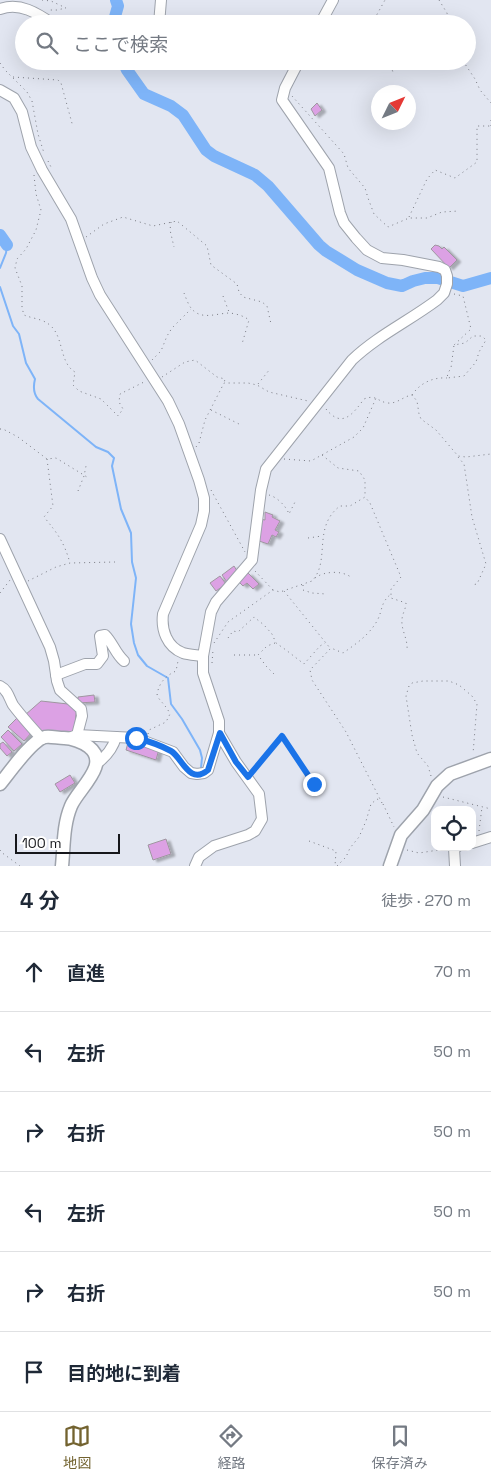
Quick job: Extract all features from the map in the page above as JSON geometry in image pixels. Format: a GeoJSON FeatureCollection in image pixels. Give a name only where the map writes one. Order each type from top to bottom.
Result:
{"type":"FeatureCollection","features":[{"type":"Feature","properties":{"kind":"main road"},"geometry":{"type":"LineString","coordinates":[[0,784],[32,745],[44,737],[73,737],[90,748],[95,755],[96,770],[72,804],[66,824],[62,866]]}},
{"type":"Feature","properties":{"kind":"main road"},"geometry":{"type":"LineString","coordinates":[[390,866],[399,841],[423,810],[435,789],[450,774],[491,759]]}},
{"type":"Feature","properties":{"kind":"street"},"geometry":{"type":"LineString","coordinates":[[160,15],[161,0]]}},
{"type":"Feature","properties":{"kind":"street"},"geometry":{"type":"LineString","coordinates":[[325,15],[333,0]]}},
{"type":"Feature","properties":{"kind":"street"},"geometry":{"type":"LineString","coordinates":[[0,9],[7,6],[19,7],[39,15]]}},
{"type":"Feature","properties":{"kind":"street"},"geometry":{"type":"LineString","coordinates":[[0,539],[50,647],[60,690],[81,709],[82,716],[73,737],[136,738],[172,752],[191,773],[204,773],[208,770],[220,733],[219,721],[202,674],[203,656],[211,612],[216,602],[251,562],[260,493],[266,469],[352,360],[361,351],[430,305],[444,293],[447,283],[445,270],[439,267],[382,258],[367,250],[344,223],[329,168],[282,100],[285,88],[294,70]]}},
{"type":"Feature","properties":{"kind":"street"},"geometry":{"type":"LineString","coordinates":[[0,90],[14,98],[19,105],[31,147],[42,170],[71,218],[100,295],[168,400],[199,480],[204,498],[201,525],[163,614],[162,623],[168,641],[173,647],[183,653],[203,656]]}},
{"type":"Feature","properties":{"kind":"street"},"geometry":{"type":"LineString","coordinates":[[56,675],[85,664],[97,664],[103,656],[100,636],[105,636],[111,641],[117,654],[124,661]]}},
{"type":"Feature","properties":{"kind":"street"},"geometry":{"type":"LineString","coordinates":[[0,686],[8,693],[12,703],[42,739]]}},
{"type":"Feature","properties":{"kind":"street"},"geometry":{"type":"LineString","coordinates":[[195,866],[199,857],[214,846],[248,835],[255,830],[262,818],[259,794],[236,762],[220,733]]}},
{"type":"Feature","properties":{"kind":"street"},"geometry":{"type":"LineString","coordinates":[[96,764],[110,750],[116,737]]}},
{"type":"Feature","properties":{"kind":"street"},"geometry":{"type":"LineString","coordinates":[[476,842],[491,837]]}},
{"type":"Feature","properties":{"kind":"street"},"geometry":{"type":"LineString","coordinates":[[455,866],[456,851]]}},
{"type":"Feature","properties":{"kind":"path"},"geometry":{"type":"LineString","coordinates":[[36,13],[44,10],[66,8],[52,1],[42,0]]}},
{"type":"Feature","properties":{"kind":"path"},"geometry":{"type":"LineString","coordinates":[[377,15],[385,0]]}},
{"type":"Feature","properties":{"kind":"path"},"geometry":{"type":"LineString","coordinates":[[440,0],[447,15]]}},
{"type":"Feature","properties":{"kind":"path"},"geometry":{"type":"LineString","coordinates":[[392,70],[394,75]]}},
{"type":"Feature","properties":{"kind":"path"},"geometry":{"type":"LineString","coordinates":[[468,70],[480,90],[491,103]]}},
{"type":"Feature","properties":{"kind":"path"},"geometry":{"type":"LineString","coordinates":[[12,77],[58,80],[73,127]]}},
{"type":"Feature","properties":{"kind":"path"},"geometry":{"type":"LineString","coordinates":[[285,88],[344,154],[348,168],[365,188],[374,214],[388,227],[409,218],[427,218],[442,212],[459,211]]}},
{"type":"Feature","properties":{"kind":"path"},"geometry":{"type":"LineString","coordinates":[[409,218],[427,179],[435,170],[455,178],[477,162],[477,126],[491,127],[491,120]]}},
{"type":"Feature","properties":{"kind":"path"},"geometry":{"type":"LineString","coordinates":[[42,170],[34,173],[36,194],[41,210],[36,230],[26,249],[17,259],[15,268],[22,286],[22,308],[24,315],[48,323],[58,336],[70,369],[75,372],[73,386],[79,391],[101,400],[118,416],[123,408],[119,402],[120,394],[154,378],[160,378],[185,362],[195,360],[216,377],[225,380],[224,383]]}},
{"type":"Feature","properties":{"kind":"path"},"geometry":{"type":"LineString","coordinates":[[80,242],[104,224],[123,217],[153,226],[177,221],[207,246],[211,265],[237,284],[239,292],[243,297],[262,302],[266,306],[271,324]]}},
{"type":"Feature","properties":{"kind":"path"},"geometry":{"type":"LineString","coordinates":[[171,222],[170,230],[174,247]]}},
{"type":"Feature","properties":{"kind":"path"},"geometry":{"type":"LineString","coordinates":[[447,283],[450,293],[463,296],[471,329],[454,345],[452,368],[448,373],[448,378]]}},
{"type":"Feature","properties":{"kind":"path"},"geometry":{"type":"LineString","coordinates":[[184,293],[191,309],[198,314],[211,316],[229,313],[244,316],[249,320],[242,344]]}},
{"type":"Feature","properties":{"kind":"path"},"geometry":{"type":"LineString","coordinates":[[223,296],[229,313]]}},
{"type":"Feature","properties":{"kind":"path"},"geometry":{"type":"LineString","coordinates":[[145,365],[161,351],[172,328],[191,309]]}},
{"type":"Feature","properties":{"kind":"path"},"geometry":{"type":"LineString","coordinates":[[224,383],[248,383],[257,385],[268,392],[318,402],[328,412],[342,419],[354,413],[364,399],[370,397],[387,403],[395,402],[412,395],[424,382],[439,377],[464,376],[476,362],[486,340],[482,336],[472,336],[465,343],[454,345]]}},
{"type":"Feature","properties":{"kind":"path"},"geometry":{"type":"LineString","coordinates":[[257,385],[270,370]]}},
{"type":"Feature","properties":{"kind":"path"},"geometry":{"type":"LineString","coordinates":[[188,451],[198,446],[205,420],[224,383]]}},
{"type":"Feature","properties":{"kind":"path"},"geometry":{"type":"LineString","coordinates":[[412,395],[417,401],[418,414],[436,430],[464,464],[472,517],[486,564],[477,584],[471,585]]}},
{"type":"Feature","properties":{"kind":"path"},"geometry":{"type":"LineString","coordinates":[[273,459],[278,461],[285,459],[311,461],[354,438],[363,428],[376,398]]}},
{"type":"Feature","properties":{"kind":"path"},"geometry":{"type":"LineString","coordinates":[[210,410],[239,424]]}},
{"type":"Feature","properties":{"kind":"path"},"geometry":{"type":"LineString","coordinates":[[0,428],[18,437],[47,458],[56,458],[87,477]]}},
{"type":"Feature","properties":{"kind":"path"},"geometry":{"type":"LineString","coordinates":[[321,454],[338,468],[359,471],[365,480],[365,497],[370,503],[402,577],[391,589],[391,598],[406,603],[402,620],[407,650]]}},
{"type":"Feature","properties":{"kind":"path"},"geometry":{"type":"LineString","coordinates":[[458,456],[491,454]]}},
{"type":"Feature","properties":{"kind":"path"},"geometry":{"type":"LineString","coordinates":[[47,458],[53,506],[44,517],[61,538],[70,563]]}},
{"type":"Feature","properties":{"kind":"path"},"geometry":{"type":"LineString","coordinates":[[78,491],[86,466]]}},
{"type":"Feature","properties":{"kind":"path"},"geometry":{"type":"LineString","coordinates":[[211,489],[243,550],[273,590],[280,592],[312,581],[321,574],[336,573],[348,575],[352,578]]}},
{"type":"Feature","properties":{"kind":"path"},"geometry":{"type":"LineString","coordinates":[[260,493],[272,496],[287,509],[289,514],[295,502]]}},
{"type":"Feature","properties":{"kind":"path"},"geometry":{"type":"LineString","coordinates":[[314,579],[321,562],[323,531],[330,518],[340,506],[350,506],[365,497]]}},
{"type":"Feature","properties":{"kind":"path"},"geometry":{"type":"LineString","coordinates":[[308,538],[323,536]]}},
{"type":"Feature","properties":{"kind":"path"},"geometry":{"type":"LineString","coordinates":[[0,594],[11,579],[18,580],[70,563],[115,562]]}},
{"type":"Feature","properties":{"kind":"path"},"geometry":{"type":"LineString","coordinates":[[304,584],[303,590],[326,594]]}},
{"type":"Feature","properties":{"kind":"path"},"geometry":{"type":"LineString","coordinates":[[212,663],[214,644],[228,622],[273,590]]}},
{"type":"Feature","properties":{"kind":"path"},"geometry":{"type":"LineString","coordinates":[[283,590],[325,643],[343,653],[363,639],[378,621],[385,598],[391,593]]}},
{"type":"Feature","properties":{"kind":"path"},"geometry":{"type":"LineString","coordinates":[[228,638],[233,631],[238,632],[254,618],[272,634],[276,643],[304,664],[325,643]]}},
{"type":"Feature","properties":{"kind":"path"},"geometry":{"type":"LineString","coordinates":[[234,655],[258,655],[267,646],[276,643]]}},
{"type":"Feature","properties":{"kind":"path"},"geometry":{"type":"LineString","coordinates":[[331,648],[310,670],[312,680],[346,732],[398,834],[399,841],[419,853],[434,851]]}},
{"type":"Feature","properties":{"kind":"path"},"geometry":{"type":"LineString","coordinates":[[145,741],[149,730],[166,722],[170,714],[167,707],[157,696],[158,687],[168,675],[176,671],[180,651]]}},
{"type":"Feature","properties":{"kind":"path"},"geometry":{"type":"LineString","coordinates":[[258,655],[275,675]]}},
{"type":"Feature","properties":{"kind":"path"},"geometry":{"type":"LineString","coordinates":[[472,766],[477,704],[472,696],[458,684],[449,681],[412,683],[406,696],[412,735],[417,753],[428,766],[435,789],[449,799],[491,809]]}},
{"type":"Feature","properties":{"kind":"path"},"geometry":{"type":"LineString","coordinates":[[248,777],[282,736],[314,784]]}},
{"type":"Feature","properties":{"kind":"path"},"geometry":{"type":"LineString","coordinates":[[336,866],[346,857],[358,838],[371,804],[377,799],[382,803]]}},
{"type":"Feature","properties":{"kind":"path"},"geometry":{"type":"LineString","coordinates":[[476,837],[482,807]]}},
{"type":"Feature","properties":{"kind":"path"},"geometry":{"type":"LineString","coordinates":[[309,841],[336,851],[336,866]]}},
{"type":"Feature","properties":{"kind":"path"},"geometry":{"type":"LineString","coordinates":[[0,850],[20,866]]}},
{"type":"Feature","properties":{"kind":"building"},"geometry":{"type":"Polygon","coordinates":[[[317,103],[322,110],[315,116],[311,109],[317,103]]]}},
{"type":"Feature","properties":{"kind":"building"},"geometry":{"type":"Polygon","coordinates":[[[435,245],[442,249],[444,247],[457,260],[449,268],[431,249],[435,245]]]}},
{"type":"Feature","properties":{"kind":"building"},"geometry":{"type":"Polygon","coordinates":[[[265,512],[273,515],[272,517],[280,521],[275,530],[279,532],[276,537],[272,535],[268,544],[259,541],[260,519],[265,520],[265,512]]]}},
{"type":"Feature","properties":{"kind":"building"},"geometry":{"type":"Polygon","coordinates":[[[234,566],[239,574],[227,582],[222,575],[234,566]]]}},
{"type":"Feature","properties":{"kind":"building"},"geometry":{"type":"Polygon","coordinates":[[[248,573],[259,584],[253,589],[247,583],[243,586],[239,582],[248,573]]]}},
{"type":"Feature","properties":{"kind":"building"},"geometry":{"type":"Polygon","coordinates":[[[220,576],[226,584],[216,591],[210,583],[220,576]]]}},
{"type":"Feature","properties":{"kind":"building"},"geometry":{"type":"Polygon","coordinates":[[[94,695],[95,702],[78,703],[78,697],[94,695]]]}},
{"type":"Feature","properties":{"kind":"building"},"geometry":{"type":"Polygon","coordinates":[[[41,701],[77,705],[74,734],[38,730],[25,715],[41,701]]]}},
{"type":"Feature","properties":{"kind":"building"},"geometry":{"type":"Polygon","coordinates":[[[18,717],[33,731],[24,741],[8,727],[18,717]]]}},
{"type":"Feature","properties":{"kind":"building"},"geometry":{"type":"Polygon","coordinates":[[[8,730],[22,744],[14,751],[1,737],[8,730]]]}},
{"type":"Feature","properties":{"kind":"building"},"geometry":{"type":"Polygon","coordinates":[[[129,739],[159,749],[156,760],[126,750],[129,739]]]}},
{"type":"Feature","properties":{"kind":"building"},"geometry":{"type":"Polygon","coordinates":[[[3,742],[12,752],[7,756],[0,748],[0,744],[3,742]]]}},
{"type":"Feature","properties":{"kind":"building"},"geometry":{"type":"Polygon","coordinates":[[[70,775],[75,783],[60,792],[55,784],[70,775]]]}},
{"type":"Feature","properties":{"kind":"building"},"geometry":{"type":"Polygon","coordinates":[[[166,839],[171,854],[153,860],[148,845],[166,839]]]}},
{"type":"Feature","properties":{"kind":"waterway"},"geometry":{"type":"LineString","coordinates":[[116,0],[118,6],[116,15]]}},
{"type":"Feature","properties":{"kind":"waterway"},"geometry":{"type":"LineString","coordinates":[[127,70],[144,94],[171,106],[183,115],[206,150],[214,156],[255,175],[268,186],[319,245],[357,270],[387,283],[402,286],[425,278],[438,278],[463,286],[491,278]]}},
{"type":"Feature","properties":{"kind":"waterway"},"geometry":{"type":"LineString","coordinates":[[0,235],[7,245]]}},
{"type":"Feature","properties":{"kind":"waterway"},"geometry":{"type":"LineString","coordinates":[[0,268],[7,245]]}},
{"type":"Feature","properties":{"kind":"waterway"},"geometry":{"type":"LineString","coordinates":[[0,287],[13,326],[19,334],[26,363],[35,379],[34,390],[36,397],[96,447],[108,452],[114,458],[112,466],[121,509],[131,533],[132,562],[136,578],[131,624],[134,643],[138,655],[147,666],[168,678],[171,704],[200,750],[202,758],[201,768]]}},
{"type":"Feature","properties":{"kind":"route"},"geometry":{"type":"LineString","coordinates":[[136,738],[172,752],[184,767],[191,773],[197,774],[208,770],[220,733],[236,762],[248,777],[282,736],[314,784]]}}]}
